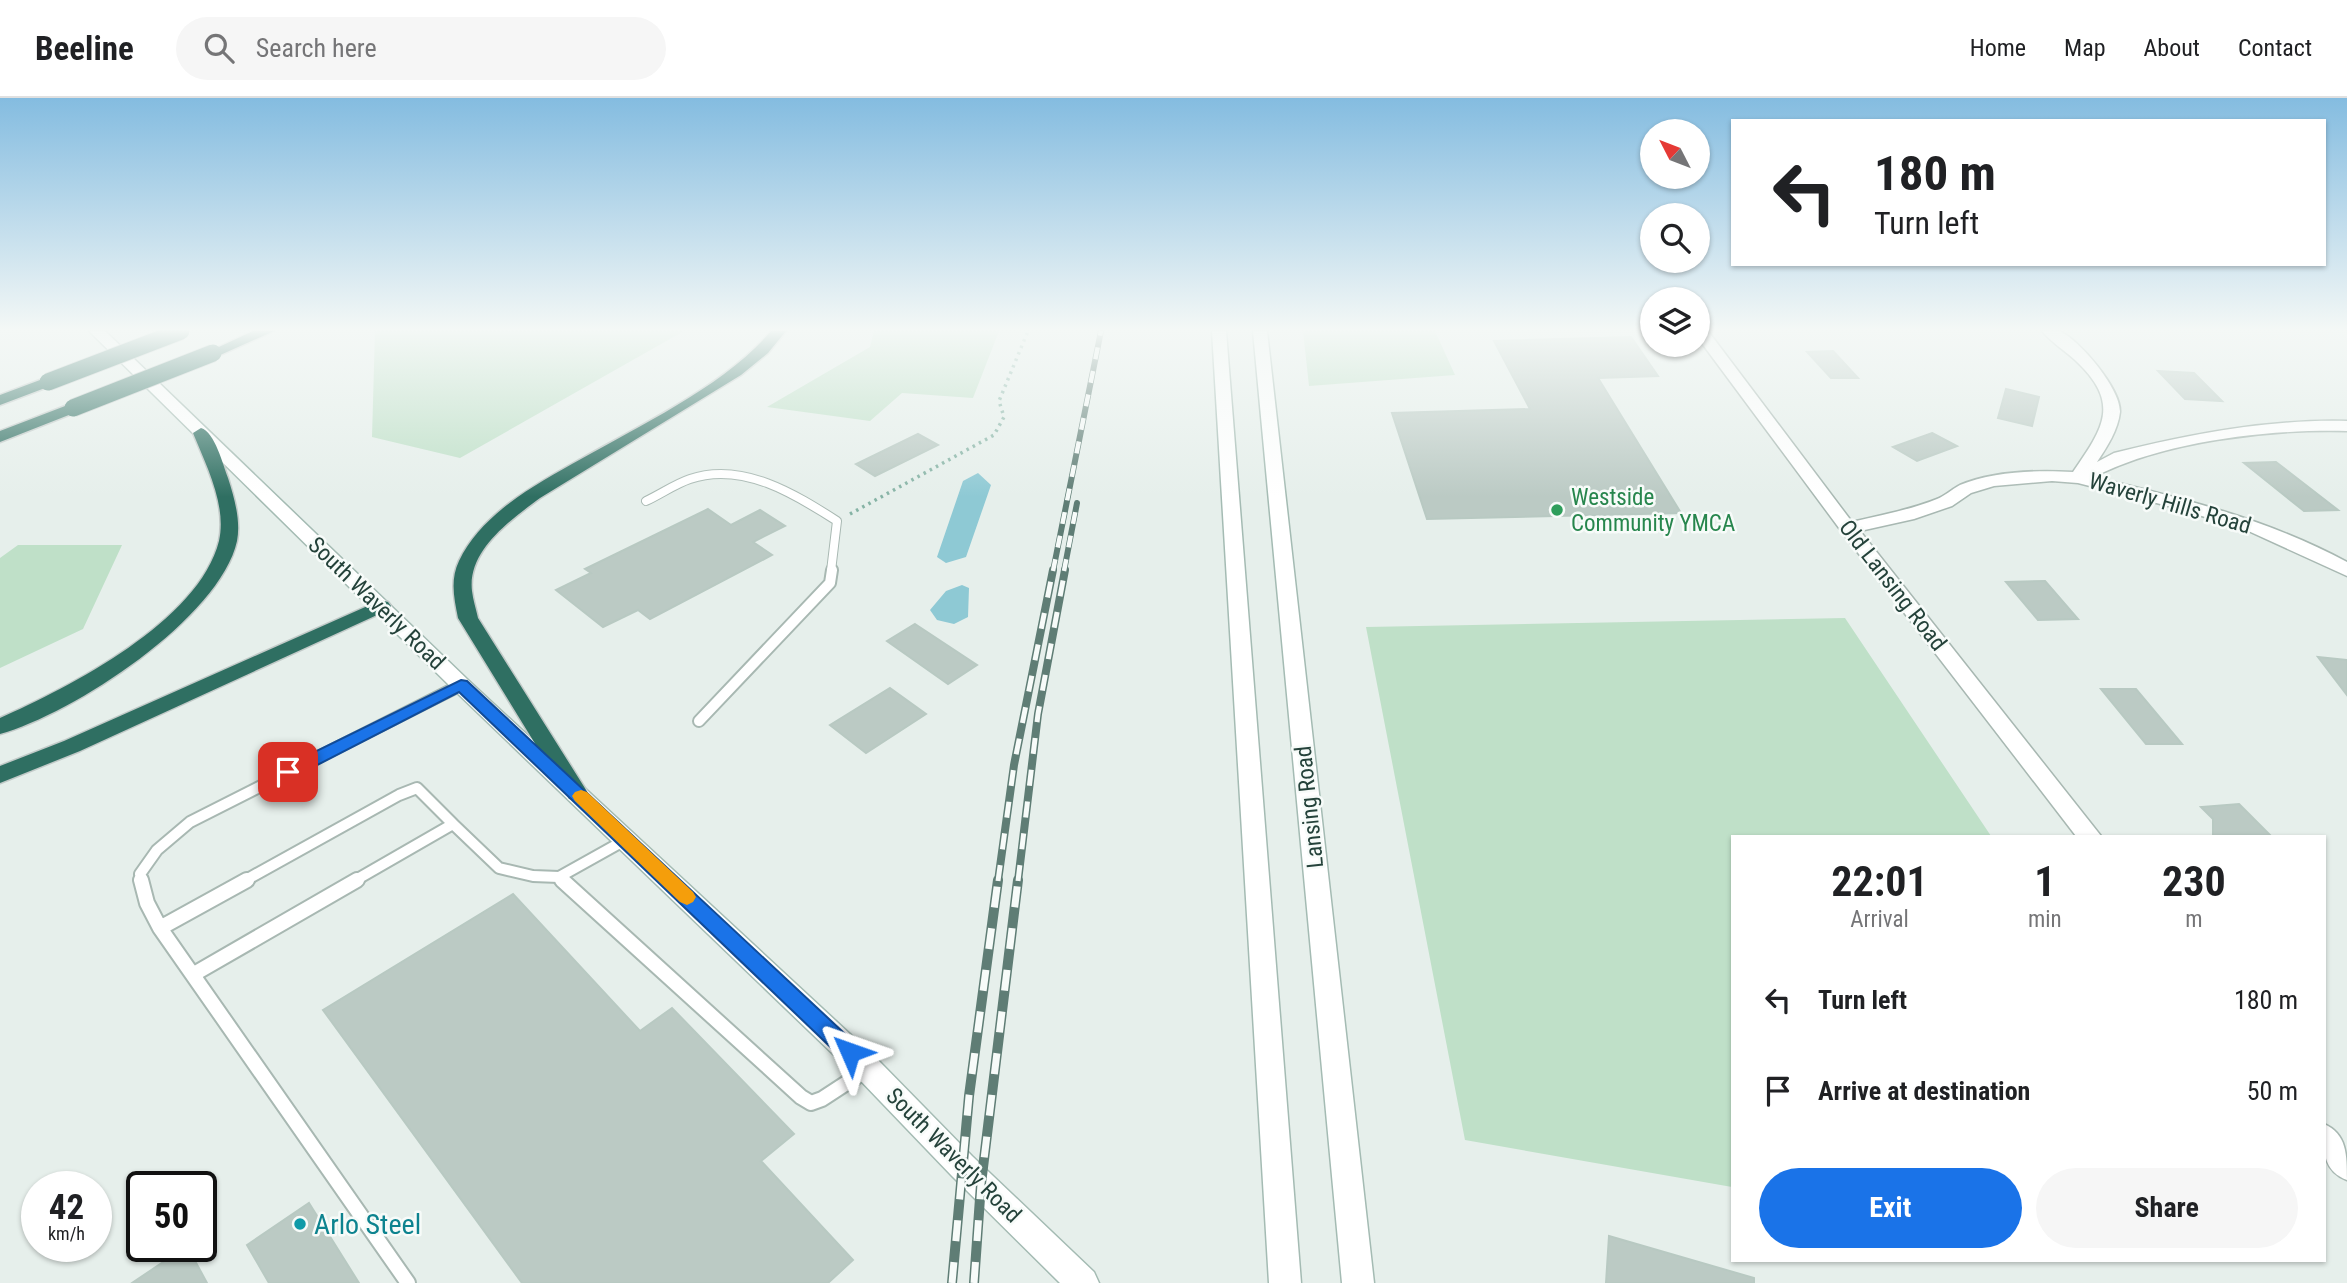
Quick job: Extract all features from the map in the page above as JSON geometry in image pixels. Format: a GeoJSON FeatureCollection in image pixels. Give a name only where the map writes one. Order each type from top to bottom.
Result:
{"type":"FeatureCollection","features":[{"type":"Feature","properties":{"kind":"highway"},"geometry":{"type":"LineString","coordinates":[[0,400],[37,386]]}},
{"type":"Feature","properties":{"kind":"highway"},"geometry":{"type":"LineString","coordinates":[[0,437],[128,386]]}},
{"type":"Feature","properties":{"kind":"highway"},"geometry":{"type":"LineString","coordinates":[[577,793],[468,618],[461,590],[471,555],[492,528],[525,501],[713,386]]}},
{"type":"Feature","properties":{"kind":"highway"},"geometry":{"type":"LineString","coordinates":[[0,727],[74,691],[144,646],[177,620],[218,567],[228,542],[229,512],[223,488],[201,433]]}},
{"type":"Feature","properties":{"kind":"highway"},"geometry":{"type":"LineString","coordinates":[[0,775],[72,746],[381,606]]}},
{"type":"Feature","properties":{"kind":"main road","name":"South Waverly Road"},"geometry":{"type":"LineString","coordinates":[[153,386],[461,685],[868,1069],[962,1166],[1083,1283]]}},
{"type":"Feature","properties":{"kind":"main road"},"geometry":{"type":"LineString","coordinates":[[1223,386],[1285,1283]]}},
{"type":"Feature","properties":{"kind":"main road","name":"Lansing Road"},"geometry":{"type":"LineString","coordinates":[[1266,386],[1358,1283]]}},
{"type":"Feature","properties":{"kind":"main road","name":"Old Lansing Road"},"geometry":{"type":"LineString","coordinates":[[1742,386],[1848,528],[2088,835]]}},
{"type":"Feature","properties":{"kind":"main road","name":"Waverly Hills Road"},"geometry":{"type":"LineString","coordinates":[[2104,386],[2112,409],[2099,448],[2078,478],[2216,513],[2255,526],[2327,558],[2347,570]]}},
{"type":"Feature","properties":{"kind":"main road"},"geometry":{"type":"LineString","coordinates":[[1848,528],[1909,515],[1946,502],[1965,489],[1993,481],[2052,476],[2078,478],[2120,457],[2227,435],[2306,425],[2347,426]]}},
{"type":"Feature","properties":{"kind":"main road"},"geometry":{"type":"LineString","coordinates":[[2326,1140],[2347,1166]]}},
{"type":"Feature","properties":{"kind":"lane"},"geometry":{"type":"LineString","coordinates":[[646,502],[692,478],[735,474],[794,494],[837,521],[830,583],[699,721]]}},
{"type":"Feature","properties":{"kind":"lane"},"geometry":{"type":"LineString","coordinates":[[408,1283],[160,928],[146,903],[141,874],[157,850],[190,822],[461,685]]}},
{"type":"Feature","properties":{"kind":"lane"},"geometry":{"type":"LineString","coordinates":[[160,928],[399,794],[417,789],[499,868],[533,876],[559,877],[627,839]]}},
{"type":"Feature","properties":{"kind":"lane"},"geometry":{"type":"LineString","coordinates":[[194,974],[453,824]]}},
{"type":"Feature","properties":{"kind":"lane"},"geometry":{"type":"LineString","coordinates":[[559,877],[801,1097],[811,1103],[822,1099],[868,1069]]}},
{"type":"Feature","properties":{"kind":"path"},"geometry":{"type":"LineString","coordinates":[[837,521],[994,435],[1004,417],[999,401],[1005,386]]}},
{"type":"Feature","properties":{"kind":"green space"},"geometry":{"type":"Polygon","coordinates":[[[373,386],[586,386],[460,458],[372,437],[373,386]]]}},
{"type":"Feature","properties":{"kind":"green space"},"geometry":{"type":"Polygon","coordinates":[[[803,386],[978,386],[973,398],[902,393],[870,421],[767,407],[803,386]]]}},
{"type":"Feature","properties":{"kind":"green space"},"geometry":{"type":"Polygon","coordinates":[[[18,545],[122,545],[83,629],[0,668],[0,558],[18,545]]]}},
{"type":"Feature","properties":{"kind":"green space"},"geometry":{"type":"Polygon","coordinates":[[[1845,618],[1990,835],[1731,835],[1731,1187],[1465,1140],[1366,627],[1845,618]]]}},
{"type":"Feature","properties":{"kind":"water"},"geometry":{"type":"Polygon","coordinates":[[[978,473],[991,485],[966,557],[946,563],[937,557],[963,481],[978,473]]]}},
{"type":"Feature","properties":{"kind":"water"},"geometry":{"type":"Polygon","coordinates":[[[962,585],[969,588],[968,617],[954,624],[937,620],[930,610],[946,591],[962,585]]]}},
{"type":"Feature","properties":{"kind":"building"},"geometry":{"type":"Polygon","coordinates":[[[1518,386],[1603,386],[1681,513],[1427,519],[1392,413],[1530,409],[1518,386]]]}},
{"type":"Feature","properties":{"kind":"building"},"geometry":{"type":"Polygon","coordinates":[[[2173,386],[2207,386],[2222,401],[2185,399],[2173,386]]]}},
{"type":"Feature","properties":{"kind":"building"},"geometry":{"type":"Polygon","coordinates":[[[2006,389],[2039,397],[2032,426],[1998,418],[2006,389]]]}},
{"type":"Feature","properties":{"kind":"building"},"geometry":{"type":"Polygon","coordinates":[[[1932,433],[1957,446],[1917,461],[1893,447],[1932,433]]]}},
{"type":"Feature","properties":{"kind":"building"},"geometry":{"type":"Polygon","coordinates":[[[918,434],[938,445],[875,476],[856,464],[918,434]]]}},
{"type":"Feature","properties":{"kind":"building"},"geometry":{"type":"Polygon","coordinates":[[[2276,462],[2338,510],[2304,511],[2244,463],[2276,462]]]}},
{"type":"Feature","properties":{"kind":"building"},"geometry":{"type":"Polygon","coordinates":[[[708,509],[731,525],[760,510],[785,526],[753,542],[772,555],[650,619],[638,610],[603,627],[556,590],[591,573],[585,569],[708,509]]]}},
{"type":"Feature","properties":{"kind":"building"},"geometry":{"type":"Polygon","coordinates":[[[2045,581],[2078,619],[2038,620],[2006,582],[2045,581]]]}},
{"type":"Feature","properties":{"kind":"building"},"geometry":{"type":"Polygon","coordinates":[[[915,624],[977,665],[948,684],[887,641],[915,624]]]}},
{"type":"Feature","properties":{"kind":"building"},"geometry":{"type":"Polygon","coordinates":[[[2318,657],[2347,660],[2347,695],[2318,657]]]}},
{"type":"Feature","properties":{"kind":"building"},"geometry":{"type":"Polygon","coordinates":[[[890,688],[926,714],[866,753],[830,725],[890,688]]]}},
{"type":"Feature","properties":{"kind":"building"},"geometry":{"type":"Polygon","coordinates":[[[2101,689],[2136,689],[2182,744],[2146,744],[2101,689]]]}},
{"type":"Feature","properties":{"kind":"building"},"geometry":{"type":"Polygon","coordinates":[[[2239,804],[2270,835],[2213,835],[2213,819],[2201,807],[2239,804]]]}},
{"type":"Feature","properties":{"kind":"building"},"geometry":{"type":"Polygon","coordinates":[[[513,894],[640,1031],[672,1008],[794,1134],[761,1161],[853,1260],[828,1283],[522,1283],[323,1010],[513,894]]]}},
{"type":"Feature","properties":{"kind":"building","name":"Arlo Steel"},"geometry":{"type":"Polygon","coordinates":[[[309,1203],[359,1283],[269,1283],[247,1245],[309,1203]]]}},
{"type":"Feature","properties":{"kind":"building"},"geometry":{"type":"Polygon","coordinates":[[[1609,1236],[1754,1278],[1754,1283],[1606,1283],[1609,1236]]]}},
{"type":"Feature","properties":{"kind":"building"},"geometry":{"type":"Polygon","coordinates":[[[163,1262],[196,1262],[207,1283],[132,1283],[163,1262]]]}},
{"type":"Feature","properties":{"kind":"railway"},"geometry":{"type":"LineString","coordinates":[[1053,571],[1090,386]]}},
{"type":"Feature","properties":{"kind":"railway"},"geometry":{"type":"LineString","coordinates":[[1064,571],[1077,503]]}},
{"type":"Feature","properties":{"kind":"railway"},"geometry":{"type":"LineString","coordinates":[[998,881],[1014,765],[1053,570]]}},
{"type":"Feature","properties":{"kind":"railway"},"geometry":{"type":"LineString","coordinates":[[1018,881],[1038,714],[1065,570]]}},
{"type":"Feature","properties":{"kind":"railway"},"geometry":{"type":"LineString","coordinates":[[952,1283],[969,1096],[998,880]]}},
{"type":"Feature","properties":{"kind":"railway"},"geometry":{"type":"LineString","coordinates":[[974,1283],[981,1184],[1018,880]]}},
{"type":"Feature","properties":{"kind":"slow traffic"},"geometry":{"type":"LineString","coordinates":[[581,796],[687,897]]}},
{"type":"Feature","properties":{"kind":"place","name":"Westside Community YMCA"},"geometry":{"type":"Point","coordinates":[1557,510]}},
{"type":"Feature","properties":{"kind":"place","name":"Arlo Steel"},"geometry":{"type":"Point","coordinates":[300,1224]}},
{"type":"Feature","properties":{"kind":"route"},"geometry":{"type":"LineString","coordinates":[[288,772],[461,685],[850,1052]]}}]}
